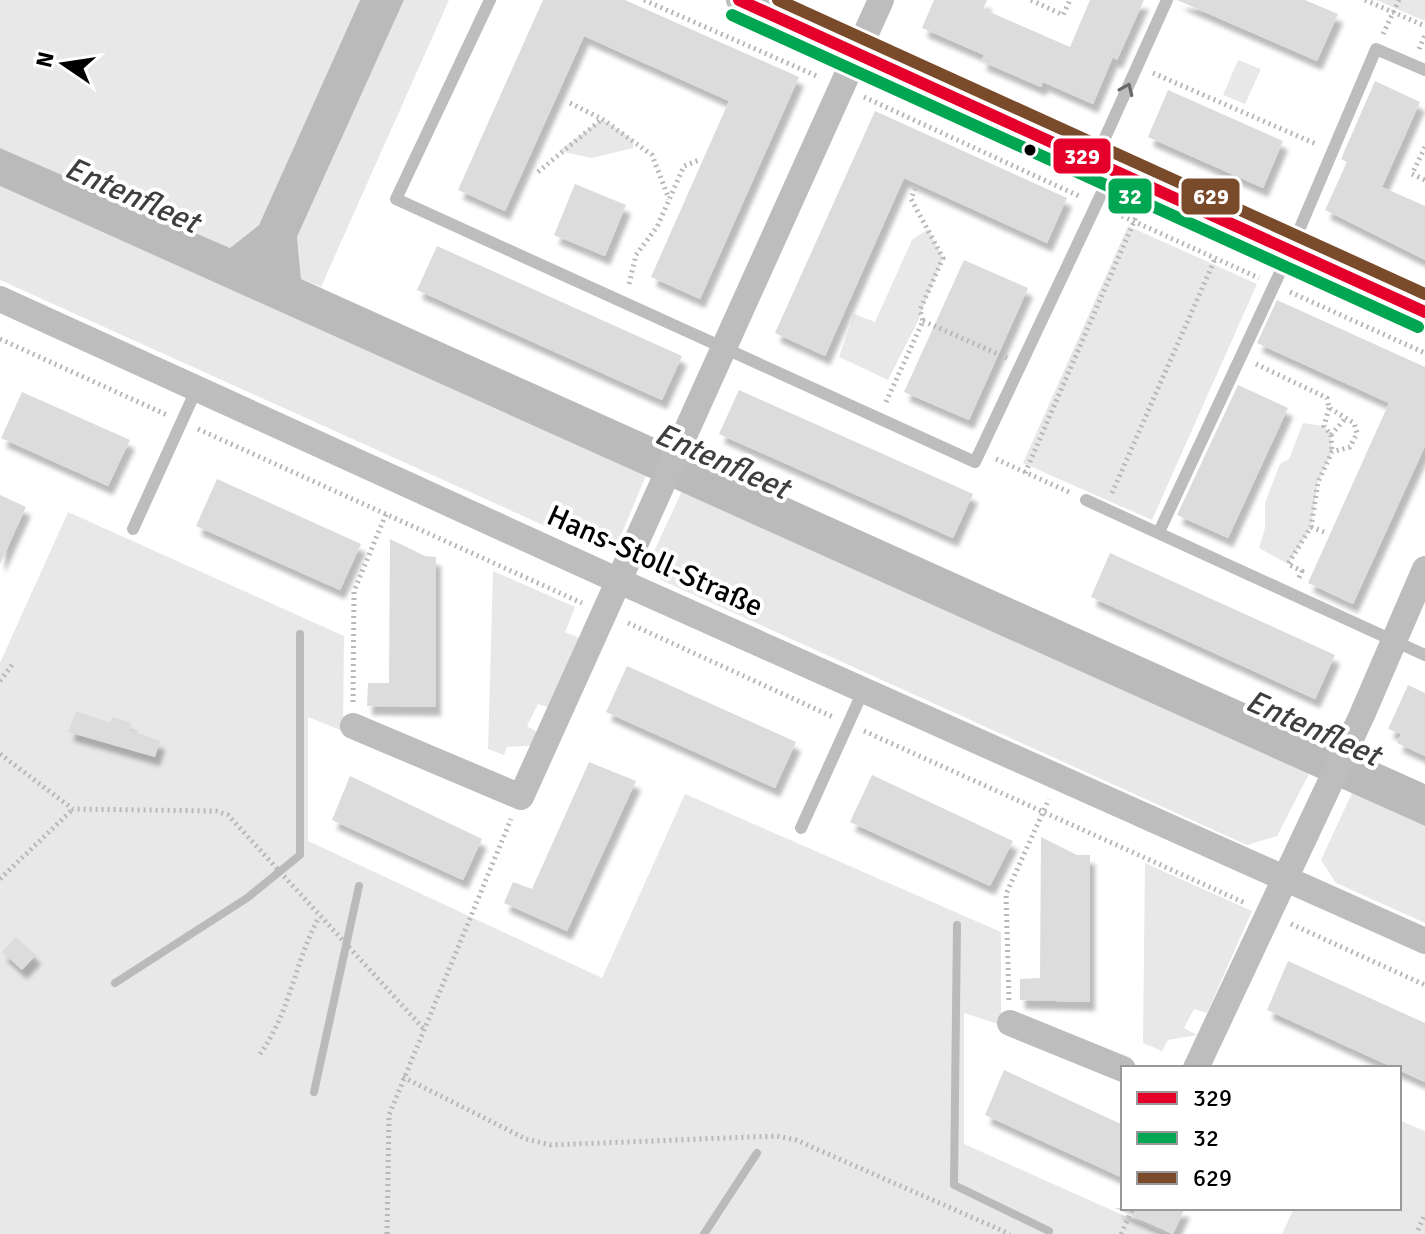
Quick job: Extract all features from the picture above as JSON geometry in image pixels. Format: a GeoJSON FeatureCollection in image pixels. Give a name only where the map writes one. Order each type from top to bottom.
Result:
{"type":"FeatureCollection","features":[{"type":"Feature","properties":{"kind":"street"},"geometry":{"type":"LineString","coordinates":[[739,0],[1425,312]]}},
{"type":"Feature","properties":{"kind":"street"},"geometry":{"type":"LineString","coordinates":[[353,726],[521,797],[881,0]]}},
{"type":"Feature","properties":{"kind":"street","name":"Hans-Stoll-Straße"},"geometry":{"type":"LineString","coordinates":[[3,308],[197,388],[619,581],[1425,941]]}},
{"type":"Feature","properties":{"kind":"street"},"geometry":{"type":"LineString","coordinates":[[1197,1066],[1362,715],[1425,569]]}},
{"type":"Feature","properties":{"kind":"street"},"geometry":{"type":"LineString","coordinates":[[1010,1023],[1121,1068]]}},
{"type":"Feature","properties":{"kind":"lane"},"geometry":{"type":"LineString","coordinates":[[490,0],[396,199],[975,462],[1097,204],[1104,164],[1137,66],[1167,0]]}},
{"type":"Feature","properties":{"kind":"lane"},"geometry":{"type":"LineString","coordinates":[[1159,532],[1291,249],[1376,49],[1425,70]]}},
{"type":"Feature","properties":{"kind":"lane"},"geometry":{"type":"LineString","coordinates":[[133,529],[197,388]]}},
{"type":"Feature","properties":{"kind":"lane"},"geometry":{"type":"LineString","coordinates":[[1086,500],[1425,655]]}},
{"type":"Feature","properties":{"kind":"lane"},"geometry":{"type":"LineString","coordinates":[[801,828],[864,689]]}},
{"type":"Feature","properties":{"kind":"path"},"geometry":{"type":"LineString","coordinates":[[644,0],[1425,353]]}},
{"type":"Feature","properties":{"kind":"path"},"geometry":{"type":"LineString","coordinates":[[1031,0],[1063,15],[1070,0]]}},
{"type":"Feature","properties":{"kind":"path"},"geometry":{"type":"LineString","coordinates":[[1365,0],[1425,26]]}},
{"type":"Feature","properties":{"kind":"path"},"geometry":{"type":"LineString","coordinates":[[1376,49],[1399,0]]}},
{"type":"Feature","properties":{"kind":"path"},"geometry":{"type":"LineString","coordinates":[[1137,66],[1332,151]]}},
{"type":"Feature","properties":{"kind":"path"},"geometry":{"type":"LineString","coordinates":[[570,103],[602,119],[652,155],[669,199]]}},
{"type":"Feature","properties":{"kind":"path"},"geometry":{"type":"LineString","coordinates":[[538,172],[602,119]]}},
{"type":"Feature","properties":{"kind":"path"},"geometry":{"type":"LineString","coordinates":[[1425,147],[1412,174],[1425,180]]}},
{"type":"Feature","properties":{"kind":"path"},"geometry":{"type":"LineString","coordinates":[[625,301],[636,255],[657,227],[684,166],[699,160]]}},
{"type":"Feature","properties":{"kind":"path"},"geometry":{"type":"LineString","coordinates":[[1025,473],[1150,186]]}},
{"type":"Feature","properties":{"kind":"path"},"geometry":{"type":"LineString","coordinates":[[878,417],[923,321],[920,310],[943,258],[911,199],[915,189]]}},
{"type":"Feature","properties":{"kind":"path"},"geometry":{"type":"LineString","coordinates":[[1105,509],[1215,259]]}},
{"type":"Feature","properties":{"kind":"path"},"geometry":{"type":"LineString","coordinates":[[923,321],[1023,365]]}},
{"type":"Feature","properties":{"kind":"path"},"geometry":{"type":"LineString","coordinates":[[1275,373],[1327,398],[1329,408],[1324,426],[1331,435],[1332,452],[1318,482],[1311,527],[1288,564]]}},
{"type":"Feature","properties":{"kind":"path"},"geometry":{"type":"LineString","coordinates":[[1329,408],[1344,420],[1354,423],[1357,433],[1350,447],[1332,452]]}},
{"type":"Feature","properties":{"kind":"path"},"geometry":{"type":"LineString","coordinates":[[1331,435],[1344,420]]}},
{"type":"Feature","properties":{"kind":"path"},"geometry":{"type":"LineString","coordinates":[[980,452],[1086,500]]}},
{"type":"Feature","properties":{"kind":"path"},"geometry":{"type":"LineString","coordinates":[[353,726],[354,591],[386,514],[1425,985]]}},
{"type":"Feature","properties":{"kind":"path"},"geometry":{"type":"LineString","coordinates":[[1311,527],[1324,532]]}},
{"type":"Feature","properties":{"kind":"path"},"geometry":{"type":"LineString","coordinates":[[0,681],[12,665]]}},
{"type":"Feature","properties":{"kind":"path"},"geometry":{"type":"LineString","coordinates":[[0,754],[73,809],[216,811],[228,815],[423,1028]]}},
{"type":"Feature","properties":{"kind":"path"},"geometry":{"type":"LineString","coordinates":[[1010,1023],[1006,894],[1059,776]]}},
{"type":"Feature","properties":{"kind":"path"},"geometry":{"type":"LineString","coordinates":[[387,1234],[389,1115],[521,797]]}},
{"type":"Feature","properties":{"kind":"path"},"geometry":{"type":"LineString","coordinates":[[0,879],[73,809]]}},
{"type":"Feature","properties":{"kind":"path"},"geometry":{"type":"LineString","coordinates":[[260,1054],[275,1034],[296,969],[319,917]]}},
{"type":"Feature","properties":{"kind":"path"},"geometry":{"type":"LineString","coordinates":[[403,1077],[526,1139],[551,1145],[777,1136],[796,1140],[1010,1234]]}},
{"type":"Feature","properties":{"kind":"path"},"geometry":{"type":"LineString","coordinates":[[1121,1234],[1132,1210]]}},
{"type":"Feature","properties":{"kind":"path"},"geometry":{"type":"LineString","coordinates":[[1416,1233],[1425,1214]]}},
{"type":"Feature","properties":{"kind":"shaded area"},"geometry":{"type":"Polygon","coordinates":[[[0,0],[360,0],[259,225],[230,248],[0,148],[0,0]]]}},
{"type":"Feature","properties":{"kind":"shaded area"},"geometry":{"type":"Polygon","coordinates":[[[360,0],[404,0],[297,237],[301,279],[1425,784],[1425,826],[0,186],[0,148],[230,248],[259,225],[360,0]]]}},
{"type":"Feature","properties":{"kind":"shaded area"},"geometry":{"type":"Polygon","coordinates":[[[404,0],[449,0],[321,287],[301,279],[297,237],[404,0]]]}},
{"type":"Feature","properties":{"kind":"shaded area"},"geometry":{"type":"Polygon","coordinates":[[[1376,0],[1425,0],[1425,21],[1376,0]]]}},
{"type":"Feature","properties":{"kind":"shaded area"},"geometry":{"type":"Polygon","coordinates":[[[1238,60],[1261,69],[1245,104],[1223,95],[1238,60]]]}},
{"type":"Feature","properties":{"kind":"shaded area"},"geometry":{"type":"Polygon","coordinates":[[[602,119],[634,140],[633,148],[592,158],[559,151],[602,119]]]}},
{"type":"Feature","properties":{"kind":"shaded area"},"geometry":{"type":"Polygon","coordinates":[[[0,186],[646,476],[618,542],[594,548],[0,280],[0,186]]]}},
{"type":"Feature","properties":{"kind":"shaded area"},"geometry":{"type":"Polygon","coordinates":[[[1128,226],[1257,284],[1152,520],[1023,463],[1128,226]]]}},
{"type":"Feature","properties":{"kind":"shaded area"},"geometry":{"type":"Polygon","coordinates":[[[928,229],[943,258],[917,323],[888,380],[839,357],[854,314],[875,322],[912,240],[928,229]]]}},
{"type":"Feature","properties":{"kind":"shaded area"},"geometry":{"type":"Polygon","coordinates":[[[1303,423],[1324,426],[1331,435],[1332,452],[1318,482],[1311,527],[1288,564],[1259,548],[1265,528],[1265,503],[1280,464],[1289,459],[1303,423]]]}},
{"type":"Feature","properties":{"kind":"shaded area"},"geometry":{"type":"Polygon","coordinates":[[[682,491],[1310,772],[1277,836],[1247,845],[661,580],[651,558],[682,491]]]}},
{"type":"Feature","properties":{"kind":"shaded area"},"geometry":{"type":"Polygon","coordinates":[[[68,512],[344,636],[343,731],[308,717],[308,841],[602,978],[685,794],[1001,932],[1001,1025],[964,1013],[964,1144],[1165,1234],[0,1234],[0,663],[68,512]]]}},
{"type":"Feature","properties":{"kind":"shaded area"},"geometry":{"type":"Polygon","coordinates":[[[493,571],[575,607],[565,632],[582,639],[550,708],[538,704],[527,726],[541,734],[537,745],[507,747],[504,755],[488,749],[493,571]]]}},
{"type":"Feature","properties":{"kind":"shaded area"},"geometry":{"type":"Polygon","coordinates":[[[1352,793],[1425,826],[1425,923],[1336,883],[1321,860],[1352,793]]]}},
{"type":"Feature","properties":{"kind":"shaded area"},"geometry":{"type":"Polygon","coordinates":[[[1145,863],[1252,911],[1207,1013],[1194,1009],[1184,1028],[1197,1035],[1168,1040],[1162,1051],[1143,1043],[1145,863]]]}},
{"type":"Feature","properties":{"kind":"shaded area"},"geometry":{"type":"Polygon","coordinates":[[[1401,1121],[1425,1131],[1425,1234],[1282,1234],[1293,1210],[1401,1210],[1401,1121]]]}},
{"type":"Feature","properties":{"kind":"building"},"geometry":{"type":"Polygon","coordinates":[[[543,0],[625,0],[799,77],[700,299],[651,277],[729,101],[584,36],[505,211],[458,190],[543,0]]]}},
{"type":"Feature","properties":{"kind":"building"},"geometry":{"type":"Polygon","coordinates":[[[934,0],[987,0],[983,9],[1070,47],[1090,0],[1144,0],[1117,60],[1113,57],[1093,104],[1043,82],[1041,87],[981,61],[984,55],[922,28],[934,0]]]}},
{"type":"Feature","properties":{"kind":"building"},"geometry":{"type":"Polygon","coordinates":[[[1177,0],[1305,0],[1338,14],[1317,61],[1177,0]]]}},
{"type":"Feature","properties":{"kind":"building"},"geometry":{"type":"Polygon","coordinates":[[[1375,81],[1420,102],[1382,187],[1425,206],[1425,260],[1325,210],[1347,162],[1341,159],[1375,81]]]}},
{"type":"Feature","properties":{"kind":"building"},"geometry":{"type":"Polygon","coordinates":[[[1168,90],[1283,141],[1263,188],[1148,137],[1168,90]]]}},
{"type":"Feature","properties":{"kind":"building"},"geometry":{"type":"Polygon","coordinates":[[[875,111],[1067,198],[1047,243],[904,178],[825,356],[775,333],[875,111]]]}},
{"type":"Feature","properties":{"kind":"building"},"geometry":{"type":"Polygon","coordinates":[[[575,184],[626,205],[605,256],[554,235],[575,184]]]}},
{"type":"Feature","properties":{"kind":"building"},"geometry":{"type":"Polygon","coordinates":[[[437,246],[682,356],[662,400],[417,290],[437,246]]]}},
{"type":"Feature","properties":{"kind":"building"},"geometry":{"type":"Polygon","coordinates":[[[964,260],[1028,288],[969,420],[904,392],[964,260]]]}},
{"type":"Feature","properties":{"kind":"building"},"geometry":{"type":"Polygon","coordinates":[[[1277,300],[1425,367],[1425,446],[1353,604],[1308,583],[1389,403],[1257,343],[1277,300]]]}},
{"type":"Feature","properties":{"kind":"building"},"geometry":{"type":"Polygon","coordinates":[[[1238,385],[1288,408],[1228,538],[1177,515],[1238,385]]]}},
{"type":"Feature","properties":{"kind":"building"},"geometry":{"type":"Polygon","coordinates":[[[739,390],[973,494],[953,538],[719,434],[739,390]]]}},
{"type":"Feature","properties":{"kind":"building"},"geometry":{"type":"Polygon","coordinates":[[[22,392],[130,440],[108,486],[1,438],[22,392]]]}},
{"type":"Feature","properties":{"kind":"building"},"geometry":{"type":"Polygon","coordinates":[[[217,479],[361,544],[340,590],[196,526],[217,479]]]}},
{"type":"Feature","properties":{"kind":"building"},"geometry":{"type":"Polygon","coordinates":[[[0,495],[26,507],[0,564],[0,495]]]}},
{"type":"Feature","properties":{"kind":"building"},"geometry":{"type":"Polygon","coordinates":[[[390,539],[425,556],[436,557],[436,707],[367,706],[368,683],[389,683],[390,539]]]}},
{"type":"Feature","properties":{"kind":"building"},"geometry":{"type":"Polygon","coordinates":[[[1110,553],[1335,655],[1315,699],[1091,597],[1110,553]]]}},
{"type":"Feature","properties":{"kind":"building"},"geometry":{"type":"Polygon","coordinates":[[[627,666],[796,742],[775,788],[606,712],[627,666]]]}},
{"type":"Feature","properties":{"kind":"building"},"geometry":{"type":"Polygon","coordinates":[[[1408,685],[1425,693],[1425,756],[1397,743],[1401,734],[1388,729],[1408,685]]]}},
{"type":"Feature","properties":{"kind":"building"},"geometry":{"type":"Polygon","coordinates":[[[76,711],[110,723],[112,717],[131,723],[129,730],[160,741],[155,757],[68,732],[76,711]]]}},
{"type":"Feature","properties":{"kind":"building"},"geometry":{"type":"Polygon","coordinates":[[[589,762],[636,781],[567,931],[504,903],[513,882],[532,889],[589,762]]]}},
{"type":"Feature","properties":{"kind":"building"},"geometry":{"type":"Polygon","coordinates":[[[872,775],[1013,841],[990,886],[850,822],[872,775]]]}},
{"type":"Feature","properties":{"kind":"building"},"geometry":{"type":"Polygon","coordinates":[[[350,776],[482,839],[463,880],[332,820],[350,776]]]}},
{"type":"Feature","properties":{"kind":"building"},"geometry":{"type":"Polygon","coordinates":[[[1041,837],[1077,855],[1090,855],[1090,1002],[1020,1000],[1020,979],[1040,978],[1041,837]]]}},
{"type":"Feature","properties":{"kind":"building"},"geometry":{"type":"Polygon","coordinates":[[[16,937],[36,955],[22,970],[2,952],[16,937]]]}},
{"type":"Feature","properties":{"kind":"building"},"geometry":{"type":"Polygon","coordinates":[[[1288,961],[1425,1023],[1425,1082],[1401,1071],[1401,1066],[1390,1066],[1267,1010],[1288,961]]]}},
{"type":"Feature","properties":{"kind":"building"},"geometry":{"type":"Polygon","coordinates":[[[1004,1070],[1121,1124],[1121,1177],[985,1115],[1004,1070]]]}},
{"type":"Feature","properties":{"kind":"building"},"geometry":{"type":"Polygon","coordinates":[[[1115,1208],[1184,1210],[1173,1234],[1115,1208]]]}},
{"type":"Feature","properties":{"kind":"waterway"},"geometry":{"type":"LineString","coordinates":[[115,983],[247,898],[300,855],[300,634]]}},
{"type":"Feature","properties":{"kind":"waterway"},"geometry":{"type":"LineString","coordinates":[[314,1092],[359,886]]}},
{"type":"Feature","properties":{"kind":"waterway"},"geometry":{"type":"LineString","coordinates":[[957,925],[954,1185],[1049,1231]]}},
{"type":"Feature","properties":{"kind":"waterway"},"geometry":{"type":"LineString","coordinates":[[704,1234],[757,1153]]}},
{"type":"Feature","properties":{"kind":"transit line","name":"329"},"geometry":{"type":"LineString","coordinates":[[739,0],[1425,312]]}},
{"type":"Feature","properties":{"kind":"transit line","name":"629"},"geometry":{"type":"LineString","coordinates":[[778,0],[1425,294]]}},
{"type":"Feature","properties":{"kind":"transit line","name":"32"},"geometry":{"type":"LineString","coordinates":[[732,15],[1418,327]]}},
{"type":"Feature","properties":{"kind":"water label","name":"Entenfleet"},"geometry":{"type":"Point","coordinates":[132,195]}},
{"type":"Feature","properties":{"kind":"water label","name":"Entenfleet"},"geometry":{"type":"Point","coordinates":[722,461]}},
{"type":"Feature","properties":{"kind":"water label","name":"Entenfleet"},"geometry":{"type":"Point","coordinates":[1313,728]}}]}
